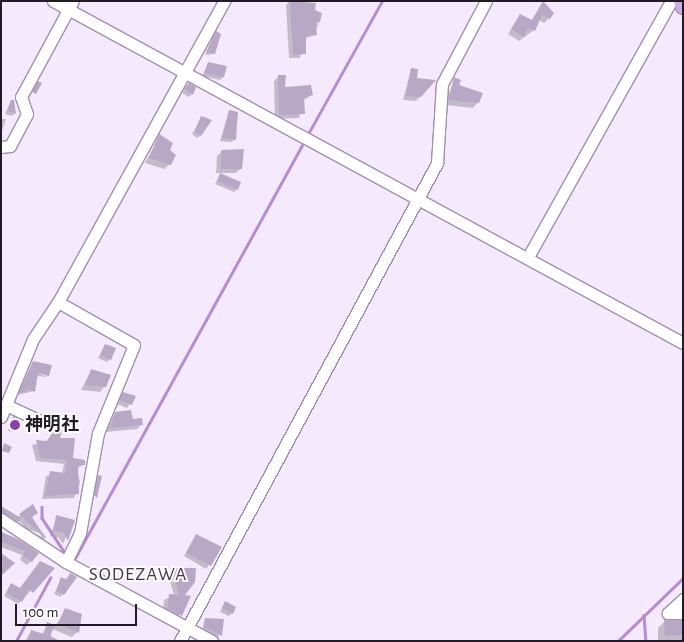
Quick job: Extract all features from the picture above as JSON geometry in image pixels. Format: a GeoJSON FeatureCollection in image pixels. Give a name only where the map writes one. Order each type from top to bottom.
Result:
{"type":"FeatureCollection","features":[{"type":"Feature","properties":{"kind":"main road"},"geometry":{"type":"LineString","coordinates":[[681,1],[683,8]]}},
{"type":"Feature","properties":{"kind":"street"},"geometry":{"type":"LineString","coordinates":[[54,1],[71,6],[185,73],[417,197],[683,343]]}},
{"type":"Feature","properties":{"kind":"street"},"geometry":{"type":"LineString","coordinates":[[1,417],[33,339],[58,302],[224,1]]}},
{"type":"Feature","properties":{"kind":"street"},"geometry":{"type":"LineString","coordinates":[[180,641],[417,197],[437,163],[442,84],[486,1]]}},
{"type":"Feature","properties":{"kind":"street"},"geometry":{"type":"LineString","coordinates":[[528,258],[671,1]]}},
{"type":"Feature","properties":{"kind":"street"},"geometry":{"type":"LineString","coordinates":[[1,147],[10,146],[27,114],[21,97],[71,6]]}},
{"type":"Feature","properties":{"kind":"street"},"geometry":{"type":"LineString","coordinates":[[58,302],[134,345],[98,433],[80,533],[66,562]]}},
{"type":"Feature","properties":{"kind":"street"},"geometry":{"type":"LineString","coordinates":[[6,405],[49,425]]}},
{"type":"Feature","properties":{"kind":"street"},"geometry":{"type":"LineString","coordinates":[[1,519],[66,562],[212,641]]}},
{"type":"Feature","properties":{"kind":"street"},"geometry":{"type":"LineString","coordinates":[[683,599],[668,613],[683,613]]}},
{"type":"Feature","properties":{"kind":"building"},"geometry":{"type":"Polygon","coordinates":[[[290,1],[316,3],[315,10],[322,13],[320,22],[315,22],[317,35],[306,36],[306,54],[293,55],[290,1]]]}},
{"type":"Feature","properties":{"kind":"building"},"geometry":{"type":"Polygon","coordinates":[[[543,1],[554,13],[550,19],[542,15],[535,31],[528,28],[524,37],[511,29],[520,14],[532,20],[543,1]]]}},
{"type":"Feature","properties":{"kind":"building"},"geometry":{"type":"Polygon","coordinates":[[[216,31],[221,34],[215,54],[206,52],[216,31]]]}},
{"type":"Feature","properties":{"kind":"building"},"geometry":{"type":"Polygon","coordinates":[[[208,62],[227,66],[224,77],[204,73],[208,62]]]}},
{"type":"Feature","properties":{"kind":"building"},"geometry":{"type":"Polygon","coordinates":[[[411,68],[418,69],[417,78],[436,80],[421,97],[406,96],[411,68]]]}},
{"type":"Feature","properties":{"kind":"building"},"geometry":{"type":"Polygon","coordinates":[[[278,75],[286,75],[285,87],[311,85],[313,95],[304,98],[305,114],[279,115],[278,75]]]}},
{"type":"Feature","properties":{"kind":"building"},"geometry":{"type":"Polygon","coordinates":[[[454,77],[461,80],[459,85],[483,93],[479,103],[449,100],[454,77]]]}},
{"type":"Feature","properties":{"kind":"building"},"geometry":{"type":"Polygon","coordinates":[[[38,81],[42,83],[36,94],[32,92],[38,81]]]}},
{"type":"Feature","properties":{"kind":"building"},"geometry":{"type":"Polygon","coordinates":[[[189,83],[196,87],[193,95],[184,89],[189,83]]]}},
{"type":"Feature","properties":{"kind":"building"},"geometry":{"type":"Polygon","coordinates":[[[11,100],[14,100],[16,114],[7,111],[11,100]]]}},
{"type":"Feature","properties":{"kind":"building"},"geometry":{"type":"Polygon","coordinates":[[[229,110],[238,112],[236,140],[222,138],[229,110]]]}},
{"type":"Feature","properties":{"kind":"building"},"geometry":{"type":"Polygon","coordinates":[[[201,116],[212,120],[201,136],[195,131],[201,116]]]}},
{"type":"Feature","properties":{"kind":"building"},"geometry":{"type":"Polygon","coordinates":[[[159,134],[173,143],[170,150],[176,155],[171,165],[149,158],[159,134]]]}},
{"type":"Feature","properties":{"kind":"building"},"geometry":{"type":"Polygon","coordinates":[[[244,149],[242,169],[221,169],[221,150],[244,149]]]}},
{"type":"Feature","properties":{"kind":"building"},"geometry":{"type":"Polygon","coordinates":[[[220,173],[241,182],[238,190],[217,181],[220,173]]]}},
{"type":"Feature","properties":{"kind":"building"},"geometry":{"type":"Polygon","coordinates":[[[105,344],[116,348],[111,360],[100,355],[105,344]]]}},
{"type":"Feature","properties":{"kind":"building"},"geometry":{"type":"Polygon","coordinates":[[[33,361],[52,365],[49,376],[38,373],[35,392],[26,388],[25,393],[19,392],[33,361]]]}},
{"type":"Feature","properties":{"kind":"building"},"geometry":{"type":"Polygon","coordinates":[[[91,369],[111,375],[106,387],[85,385],[91,369]]]}},
{"type":"Feature","properties":{"kind":"building"},"geometry":{"type":"Polygon","coordinates":[[[123,392],[136,396],[132,405],[119,400],[123,392]]]}},
{"type":"Feature","properties":{"kind":"building"},"geometry":{"type":"Polygon","coordinates":[[[131,410],[133,419],[142,418],[143,425],[110,428],[115,412],[131,410]]]}},
{"type":"Feature","properties":{"kind":"building"},"geometry":{"type":"Polygon","coordinates":[[[13,416],[20,420],[19,429],[11,428],[13,416]]]}},
{"type":"Feature","properties":{"kind":"building"},"geometry":{"type":"Polygon","coordinates":[[[55,429],[62,431],[60,438],[75,438],[73,458],[85,460],[85,465],[78,465],[79,494],[45,496],[50,471],[65,473],[67,460],[40,458],[36,440],[47,441],[55,429]]]}},
{"type":"Feature","properties":{"kind":"building"},"geometry":{"type":"Polygon","coordinates":[[[4,443],[12,447],[9,453],[2,451],[4,443]]]}},
{"type":"Feature","properties":{"kind":"building"},"geometry":{"type":"Polygon","coordinates":[[[98,475],[102,476],[97,498],[94,495],[98,475]]]}},
{"type":"Feature","properties":{"kind":"building"},"geometry":{"type":"Polygon","coordinates":[[[33,504],[38,513],[32,517],[46,539],[19,514],[33,504]]]}},
{"type":"Feature","properties":{"kind":"building"},"geometry":{"type":"Polygon","coordinates":[[[1,506],[21,518],[19,522],[1,512],[1,506]]]}},
{"type":"Feature","properties":{"kind":"building"},"geometry":{"type":"Polygon","coordinates":[[[56,515],[75,520],[68,541],[64,533],[54,531],[56,515]]]}},
{"type":"Feature","properties":{"kind":"building"},"geometry":{"type":"Polygon","coordinates":[[[1,532],[18,539],[39,553],[32,562],[23,556],[25,551],[1,542],[1,532]]]}},
{"type":"Feature","properties":{"kind":"building"},"geometry":{"type":"Polygon","coordinates":[[[196,534],[222,547],[211,566],[186,553],[196,534]]]}},
{"type":"Feature","properties":{"kind":"building"},"geometry":{"type":"Polygon","coordinates":[[[1,553],[15,563],[1,576],[1,553]]]}},
{"type":"Feature","properties":{"kind":"building"},"geometry":{"type":"Polygon","coordinates":[[[40,561],[55,568],[33,593],[29,589],[22,602],[6,593],[11,583],[20,588],[40,561]]]}},
{"type":"Feature","properties":{"kind":"building"},"geometry":{"type":"Polygon","coordinates":[[[172,568],[196,568],[195,582],[185,595],[191,596],[182,616],[168,609],[169,594],[179,595],[172,568]]]}},
{"type":"Feature","properties":{"kind":"building"},"geometry":{"type":"Polygon","coordinates":[[[70,573],[77,577],[64,595],[56,591],[61,577],[66,580],[70,573]]]}},
{"type":"Feature","properties":{"kind":"building"},"geometry":{"type":"Polygon","coordinates":[[[225,601],[236,607],[233,614],[222,608],[225,601]]]}},
{"type":"Feature","properties":{"kind":"building"},"geometry":{"type":"Polygon","coordinates":[[[65,608],[82,614],[79,633],[58,624],[65,608]]]}},
{"type":"Feature","properties":{"kind":"building"},"geometry":{"type":"Polygon","coordinates":[[[205,618],[224,619],[222,636],[204,627],[205,618]]]}},
{"type":"Feature","properties":{"kind":"building"},"geometry":{"type":"Polygon","coordinates":[[[664,619],[683,620],[683,635],[665,636],[664,619]]]}},
{"type":"Feature","properties":{"kind":"building"},"geometry":{"type":"Polygon","coordinates":[[[47,622],[55,625],[50,636],[60,641],[27,641],[31,630],[44,634],[47,622]]]}},
{"type":"Feature","properties":{"kind":"waterway"},"geometry":{"type":"LineString","coordinates":[[308,134],[382,1]]}},
{"type":"Feature","properties":{"kind":"waterway"},"geometry":{"type":"LineString","coordinates":[[74,560],[304,141]]}},
{"type":"Feature","properties":{"kind":"waterway"},"geometry":{"type":"LineString","coordinates":[[42,507],[42,518],[65,553]]}},
{"type":"Feature","properties":{"kind":"waterway"},"geometry":{"type":"LineString","coordinates":[[16,641],[50,578]]}},
{"type":"Feature","properties":{"kind":"waterway"},"geometry":{"type":"LineString","coordinates":[[618,641],[683,578]]}},
{"type":"Feature","properties":{"kind":"waterway"},"geometry":{"type":"LineString","coordinates":[[644,615],[646,641]]}},
{"type":"Feature","properties":{"kind":"place","name":"神明社"},"geometry":{"type":"Point","coordinates":[15,425]}},
{"type":"Feature","properties":{"kind":"district","name":"SODEZAWA"},"geometry":{"type":"Point","coordinates":[138,575]}}]}
